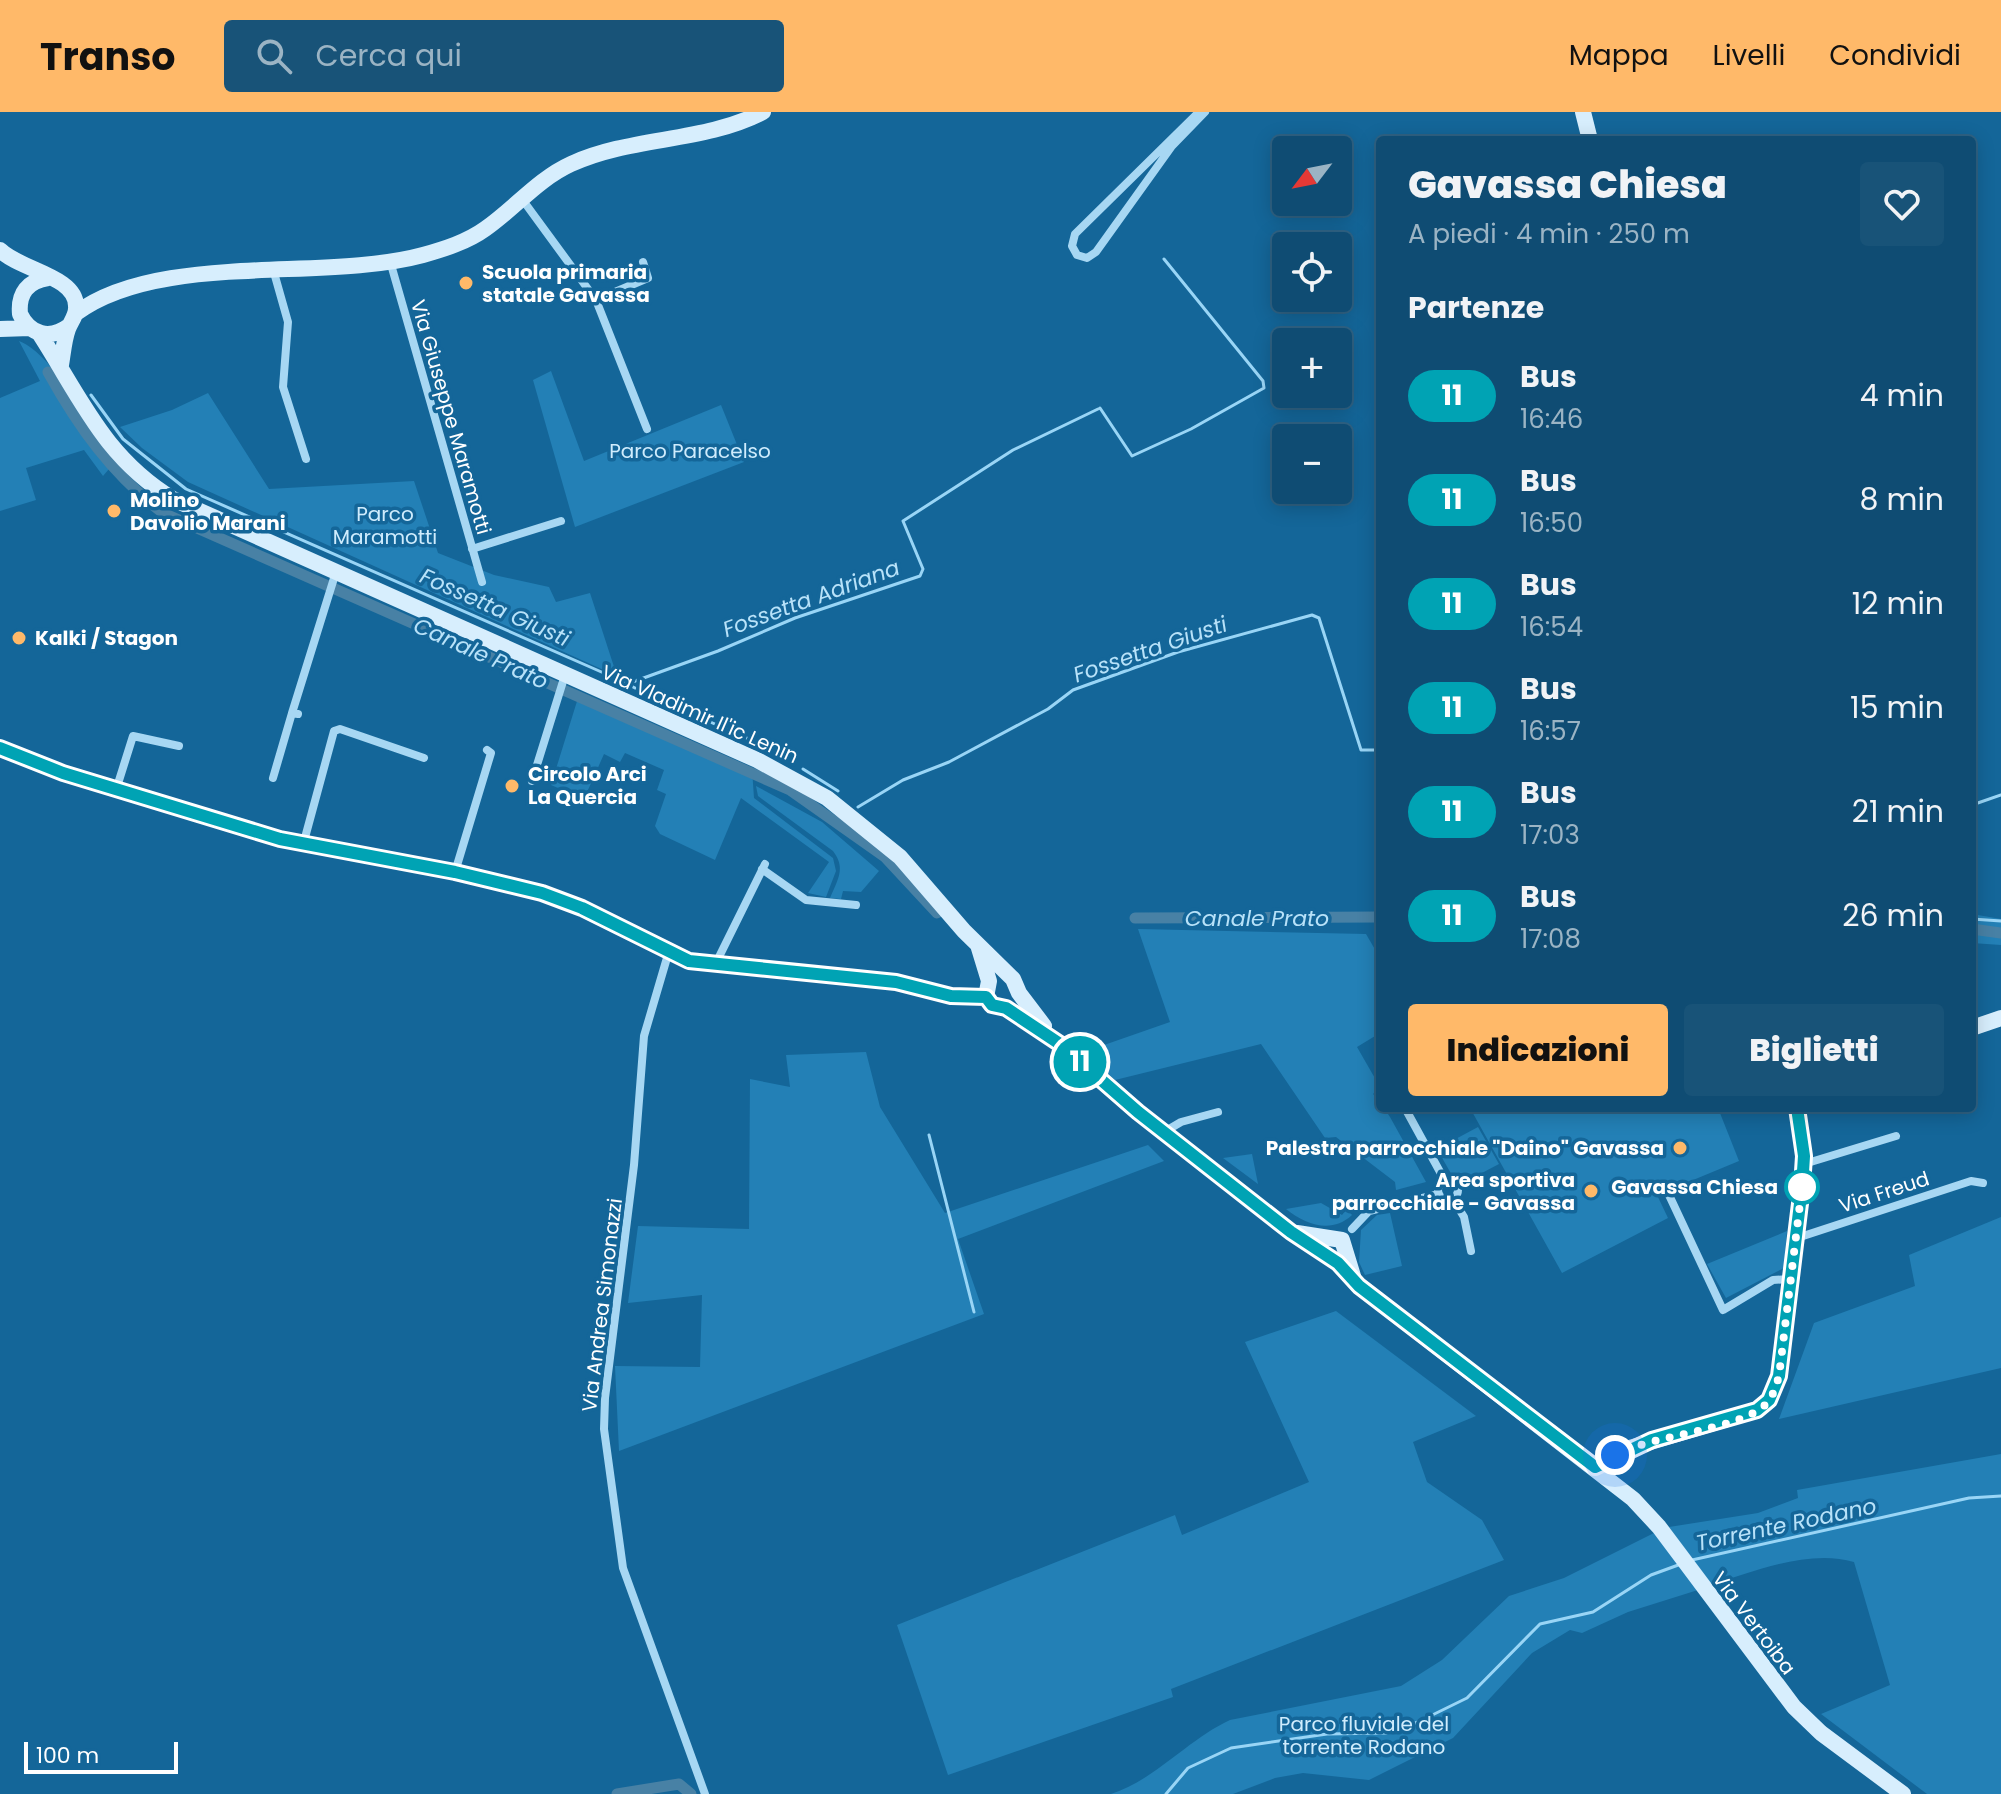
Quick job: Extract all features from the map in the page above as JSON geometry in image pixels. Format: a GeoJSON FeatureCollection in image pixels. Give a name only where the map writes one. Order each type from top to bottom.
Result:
{"type":"FeatureCollection","features":[{"type":"Feature","properties":{"kind":"main road"},"geometry":{"type":"LineString","coordinates":[[0,329],[55,334],[102,295],[163,281],[422,255],[468,239],[548,177],[580,160],[714,131],[763,112]]}},
{"type":"Feature","properties":{"kind":"main road"},"geometry":{"type":"LineString","coordinates":[[1583,112],[1589,136]]}},
{"type":"Feature","properties":{"kind":"main road","name":"Via Vladimir Il'ic Lenin"},"geometry":{"type":"LineString","coordinates":[[3,253],[70,288],[102,295]]}},
{"type":"Feature","properties":{"kind":"main road","name":"Via Vladimir Il'ic Lenin"},"geometry":{"type":"LineString","coordinates":[[3,253],[35,331],[61,365],[86,415],[114,451],[147,482],[202,515],[332,583],[757,760],[813,789],[900,857],[978,945],[1017,983],[1019,993],[1060,1044]]}},
{"type":"Feature","properties":{"kind":"main road"},"geometry":{"type":"LineString","coordinates":[[0,322],[39,279],[48,278]]}},
{"type":"Feature","properties":{"kind":"main road"},"geometry":{"type":"LineString","coordinates":[[61,365],[76,305],[70,288]]}},
{"type":"Feature","properties":{"kind":"main road","name":"Via Vladimir Il'ic Lenin"},"geometry":{"type":"LineString","coordinates":[[978,945],[988,989]]}},
{"type":"Feature","properties":{"kind":"main road"},"geometry":{"type":"LineString","coordinates":[[1008,976],[998,975],[988,989],[996,1007],[1006,1008],[1060,1044],[1164,1132],[1291,1232],[1339,1245]]}},
{"type":"Feature","properties":{"kind":"main road"},"geometry":{"type":"LineString","coordinates":[[1006,1008],[1015,1003],[1019,993]]}},
{"type":"Feature","properties":{"kind":"main road"},"geometry":{"type":"LineString","coordinates":[[1976,1027],[2001,1018]]}},
{"type":"Feature","properties":{"kind":"main road"},"geometry":{"type":"LineString","coordinates":[[1595,1467],[1630,1448],[1738,1418],[1765,1405],[1779,1376],[1796,1238],[1804,1164],[1798,1112]]}},
{"type":"Feature","properties":{"kind":"main road","name":"Via Vertoiba"},"geometry":{"type":"LineString","coordinates":[[1339,1245],[1359,1286],[1595,1467],[1659,1527],[1807,1720],[1903,1794]]}},
{"type":"Feature","properties":{"kind":"street"},"geometry":{"type":"LineString","coordinates":[[1202,112],[1172,146],[1096,252],[1087,258],[1077,255],[1072,246],[1075,234],[1202,112]]}},
{"type":"Feature","properties":{"kind":"street"},"geometry":{"type":"LineString","coordinates":[[522,199],[596,300],[647,429]]}},
{"type":"Feature","properties":{"kind":"street","name":"Via Giuseppe Maramotti"},"geometry":{"type":"LineString","coordinates":[[389,260],[482,582]]}},
{"type":"Feature","properties":{"kind":"street"},"geometry":{"type":"LineString","coordinates":[[596,300],[648,278],[643,262]]}},
{"type":"Feature","properties":{"kind":"street"},"geometry":{"type":"LineString","coordinates":[[273,268],[288,322],[283,387],[306,459]]}},
{"type":"Feature","properties":{"kind":"street"},"geometry":{"type":"LineString","coordinates":[[472,549],[561,521]]}},
{"type":"Feature","properties":{"kind":"street"},"geometry":{"type":"LineString","coordinates":[[273,778],[332,583]]}},
{"type":"Feature","properties":{"kind":"street"},"geometry":{"type":"LineString","coordinates":[[532,781],[564,681]]}},
{"type":"Feature","properties":{"kind":"street"},"geometry":{"type":"LineString","coordinates":[[303,845],[336,729],[424,758]]}},
{"type":"Feature","properties":{"kind":"street"},"geometry":{"type":"LineString","coordinates":[[116,790],[133,736],[179,746]]}},
{"type":"Feature","properties":{"kind":"street"},"geometry":{"type":"LineString","coordinates":[[0,748],[116,790],[303,845],[455,872],[542,893],[582,908],[689,961],[896,982],[951,996],[988,989]]}},
{"type":"Feature","properties":{"kind":"street"},"geometry":{"type":"LineString","coordinates":[[455,872],[491,753],[487,750]]}},
{"type":"Feature","properties":{"kind":"street"},"geometry":{"type":"LineString","coordinates":[[715,965],[764,867],[806,900],[856,905]]}},
{"type":"Feature","properties":{"kind":"street","name":"Via Andrea Simonazzi"},"geometry":{"type":"LineString","coordinates":[[669,951],[644,1036],[634,1165],[605,1398],[604,1429],[623,1568],[705,1794]]}},
{"type":"Feature","properties":{"kind":"street"},"geometry":{"type":"LineString","coordinates":[[1164,1132],[1181,1122],[1218,1112]]}},
{"type":"Feature","properties":{"kind":"street"},"geometry":{"type":"LineString","coordinates":[[1407,1112],[1445,1181],[1456,1185],[1458,1191],[1453,1199],[1447,1200],[1439,1194]]}},
{"type":"Feature","properties":{"kind":"street"},"geometry":{"type":"LineString","coordinates":[[1804,1164],[1896,1136]]}},
{"type":"Feature","properties":{"kind":"street"},"geometry":{"type":"LineString","coordinates":[[1439,1194],[1440,1185],[1445,1181]]}},
{"type":"Feature","properties":{"kind":"street","name":"Via Freud"},"geometry":{"type":"LineString","coordinates":[[1796,1238],[1971,1181],[1983,1183]]}},
{"type":"Feature","properties":{"kind":"street"},"geometry":{"type":"LineString","coordinates":[[1339,1245],[1369,1211],[1439,1194]]}},
{"type":"Feature","properties":{"kind":"street"},"geometry":{"type":"LineString","coordinates":[[1669,1195],[1723,1310],[1773,1280],[1791,1279]]}},
{"type":"Feature","properties":{"kind":"street"},"geometry":{"type":"LineString","coordinates":[[1453,1199],[1464,1217],[1471,1251]]}},
{"type":"Feature","properties":{"kind":"green space"},"geometry":{"type":"Polygon","coordinates":[[[19,341],[33,349],[60,378],[95,436],[109,469],[103,476],[84,450],[26,468],[36,500],[0,511],[0,398],[40,381],[19,341]]]}},
{"type":"Feature","properties":{"kind":"green space","name":"Parco Paracelso"},"geometry":{"type":"Polygon","coordinates":[[[551,371],[584,461],[721,405],[744,462],[575,527],[533,380],[551,371]]]}},
{"type":"Feature","properties":{"kind":"green space","name":"Parco Maramotti"},"geometry":{"type":"Polygon","coordinates":[[[208,393],[269,489],[414,481],[438,553],[494,575],[549,587],[556,602],[590,593],[617,676],[188,482],[142,448],[120,427],[172,410],[208,393]]]}},
{"type":"Feature","properties":{"kind":"green space"},"geometry":{"type":"Polygon","coordinates":[[[578,698],[749,774],[752,769],[754,798],[833,858],[836,871],[826,897],[808,893],[829,862],[741,798],[715,860],[660,834],[655,826],[666,794],[657,790],[664,770],[625,753],[620,762],[604,754],[584,799],[551,785],[578,698]]]}},
{"type":"Feature","properties":{"kind":"green space"},"geometry":{"type":"Polygon","coordinates":[[[756,786],[822,822],[879,871],[861,892],[843,891],[841,899],[830,898],[840,868],[837,857],[758,796],[756,786]]]}},
{"type":"Feature","properties":{"kind":"green space"},"geometry":{"type":"Polygon","coordinates":[[[1976,915],[2001,919],[2001,945],[1976,943],[1976,915]]]}},
{"type":"Feature","properties":{"kind":"green space"},"geometry":{"type":"Polygon","coordinates":[[[1138,929],[1366,934],[1376,951],[1376,1035],[1357,1047],[1376,1080],[1373,1094],[1376,1097],[1376,1112],[1387,1112],[1426,1182],[1396,1190],[1395,1182],[1336,1137],[1325,1138],[1261,1044],[1115,1080],[1084,1052],[1170,1022],[1138,929]]]}},
{"type":"Feature","properties":{"kind":"green space"},"geometry":{"type":"Polygon","coordinates":[[[866,1052],[880,1107],[945,1213],[1148,1145],[1164,1161],[958,1239],[984,1314],[619,1451],[615,1366],[700,1367],[702,1295],[628,1303],[638,1226],[749,1229],[750,1079],[790,1087],[786,1055],[866,1052]]]}},
{"type":"Feature","properties":{"kind":"green space","name":"Area sportiva parrocchiale - Gavassa"},"geometry":{"type":"Polygon","coordinates":[[[1472,1112],[1720,1112],[1739,1161],[1657,1195],[1668,1218],[1562,1273],[1472,1112]]]}},
{"type":"Feature","properties":{"kind":"green space"},"geometry":{"type":"Polygon","coordinates":[[[1478,1127],[1499,1164],[1461,1184],[1453,1177],[1437,1149],[1478,1127]]]}},
{"type":"Feature","properties":{"kind":"green space"},"geometry":{"type":"Polygon","coordinates":[[[1252,1154],[1258,1184],[1223,1158],[1252,1154]]]}},
{"type":"Feature","properties":{"kind":"green space"},"geometry":{"type":"Polygon","coordinates":[[[1321,1203],[1342,1215],[1347,1209],[1352,1215],[1328,1226],[1310,1223],[1286,1209],[1321,1203]]]}},
{"type":"Feature","properties":{"kind":"green space"},"geometry":{"type":"Polygon","coordinates":[[[1390,1213],[1402,1266],[1365,1275],[1359,1262],[1361,1230],[1377,1215],[1390,1213]]]}},
{"type":"Feature","properties":{"kind":"green space"},"geometry":{"type":"Polygon","coordinates":[[[2001,1217],[2001,1368],[1779,1419],[1814,1323],[1915,1286],[1909,1255],[2001,1217]]]}},
{"type":"Feature","properties":{"kind":"green space"},"geometry":{"type":"Polygon","coordinates":[[[1787,1231],[1784,1268],[1726,1298],[1707,1264],[1787,1231]]]}},
{"type":"Feature","properties":{"kind":"green space"},"geometry":{"type":"Polygon","coordinates":[[[1336,1311],[1476,1416],[1413,1442],[1427,1482],[1482,1520],[1504,1560],[1171,1689],[1173,1697],[948,1775],[897,1625],[1175,1515],[1182,1535],[1309,1482],[1245,1342],[1336,1311]]]}},
{"type":"Feature","properties":{"kind":"green space"},"geometry":{"type":"Polygon","coordinates":[[[2001,1454],[2001,1794],[1927,1794],[1821,1714],[1890,1685],[1854,1562],[1819,1558],[1800,1560],[1711,1585],[1669,1527],[1758,1513],[1798,1498],[1797,1490],[2001,1454]]]}},
{"type":"Feature","properties":{"kind":"green space","name":"Parco fluviale del torrente Rodano"},"geometry":{"type":"Polygon","coordinates":[[[1654,1533],[1698,1590],[1628,1612],[1582,1633],[1570,1630],[1532,1653],[1453,1738],[1369,1780],[1303,1773],[1275,1778],[1233,1794],[1111,1794],[1157,1770],[1199,1738],[1230,1720],[1401,1686],[1442,1660],[1509,1596],[1564,1578],[1654,1533]]]}},
{"type":"Feature","properties":{"kind":"waterway","name":"Fossetta Adriana"},"geometry":{"type":"LineString","coordinates":[[1100,408],[1132,456],[1191,429],[1264,388],[1263,381],[1164,259]]}},
{"type":"Feature","properties":{"kind":"waterway","name":"Canale Prato"},"geometry":{"type":"LineString","coordinates":[[48,372],[98,449],[128,482],[163,513],[790,790],[885,857],[937,913]]}},
{"type":"Feature","properties":{"kind":"waterway","name":"Fossetta Giusti"},"geometry":{"type":"LineString","coordinates":[[91,395],[123,439],[186,489],[606,674]]}},
{"type":"Feature","properties":{"kind":"waterway","name":"Fossetta Adriana"},"geometry":{"type":"LineString","coordinates":[[627,684],[718,651],[795,618],[920,576],[923,569],[903,521],[1013,450],[1098,409]]}},
{"type":"Feature","properties":{"kind":"waterway","name":"Fossetta Giusti"},"geometry":{"type":"LineString","coordinates":[[858,807],[903,780],[949,762],[1048,709],[1073,690],[1178,652],[1312,615],[1319,618],[1361,750],[1376,750]]}},
{"type":"Feature","properties":{"kind":"waterway","name":"Fossetta Giusti"},"geometry":{"type":"LineString","coordinates":[[614,677],[635,688]]}},
{"type":"Feature","properties":{"kind":"waterway","name":"Fossetta Giusti"},"geometry":{"type":"LineString","coordinates":[[683,710],[776,751],[789,760]]}},
{"type":"Feature","properties":{"kind":"waterway","name":"Fossetta Giusti"},"geometry":{"type":"LineString","coordinates":[[803,769],[838,791]]}},
{"type":"Feature","properties":{"kind":"waterway"},"geometry":{"type":"LineString","coordinates":[[1976,804],[2001,795]]}},
{"type":"Feature","properties":{"kind":"waterway","name":"Canale Prato"},"geometry":{"type":"LineString","coordinates":[[1135,918],[1376,917]]}},
{"type":"Feature","properties":{"kind":"waterway","name":"Fossetta Giusti"},"geometry":{"type":"LineString","coordinates":[[1976,919],[2001,921]]}},
{"type":"Feature","properties":{"kind":"waterway","name":"Canale Prato"},"geometry":{"type":"LineString","coordinates":[[1976,930],[2001,933]]}},
{"type":"Feature","properties":{"kind":"waterway"},"geometry":{"type":"LineString","coordinates":[[929,1135],[974,1312]]}},
{"type":"Feature","properties":{"kind":"waterway","name":"Torrente Rodano"},"geometry":{"type":"LineString","coordinates":[[1692,1560],[1969,1498],[2001,1496]]}},
{"type":"Feature","properties":{"kind":"waterway","name":"Torrente Rodano"},"geometry":{"type":"LineString","coordinates":[[1166,1794],[1188,1768],[1231,1748],[1327,1734],[1386,1733],[1418,1722],[1467,1698],[1540,1624],[1593,1612],[1651,1575],[1681,1564]]}},
{"type":"Feature","properties":{"kind":"waterway"},"geometry":{"type":"LineString","coordinates":[[617,1794],[679,1784],[691,1794]]}},
{"type":"Feature","properties":{"kind":"bus line","name":"11"},"geometry":{"type":"LineString","coordinates":[[0,748],[63,773],[280,839],[455,872],[542,893],[582,908],[689,961],[896,982],[951,996],[986,997],[992,1005],[1006,1008],[1060,1044],[1138,1112],[1308,1245],[1338,1263],[1359,1286],[1595,1467],[1652,1440],[1738,1418],[1757,1410],[1769,1400],[1779,1376],[1802,1187],[1804,1156],[1798,1112]]}},
{"type":"Feature","properties":{"kind":"place","name":"Scuola primaria statale Gavassa"},"geometry":{"type":"Point","coordinates":[466,283]}},
{"type":"Feature","properties":{"kind":"place","name":"Molino Davolio Marani"},"geometry":{"type":"Point","coordinates":[114,511]}},
{"type":"Feature","properties":{"kind":"place","name":"Kalki / Stagon"},"geometry":{"type":"Point","coordinates":[19,638]}},
{"type":"Feature","properties":{"kind":"place","name":"Circolo Arci La Quercia"},"geometry":{"type":"Point","coordinates":[512,786]}},
{"type":"Feature","properties":{"kind":"place","name":"Palestra parrocchiale \"Daino\" Gavassa"},"geometry":{"type":"Point","coordinates":[1680,1148]}},
{"type":"Feature","properties":{"kind":"place","name":"Gavassa Chiesa"},"geometry":{"type":"Point","coordinates":[1802,1187]}},
{"type":"Feature","properties":{"kind":"place","name":"Area sportiva parrocchiale - Gavassa"},"geometry":{"type":"Point","coordinates":[1591,1191]}},
{"type":"Feature","properties":{"kind":"route"},"geometry":{"type":"LineString","coordinates":[[1615,1455],[1652,1440],[1738,1418],[1757,1410],[1769,1400],[1779,1376],[1802,1187]]}}]}
